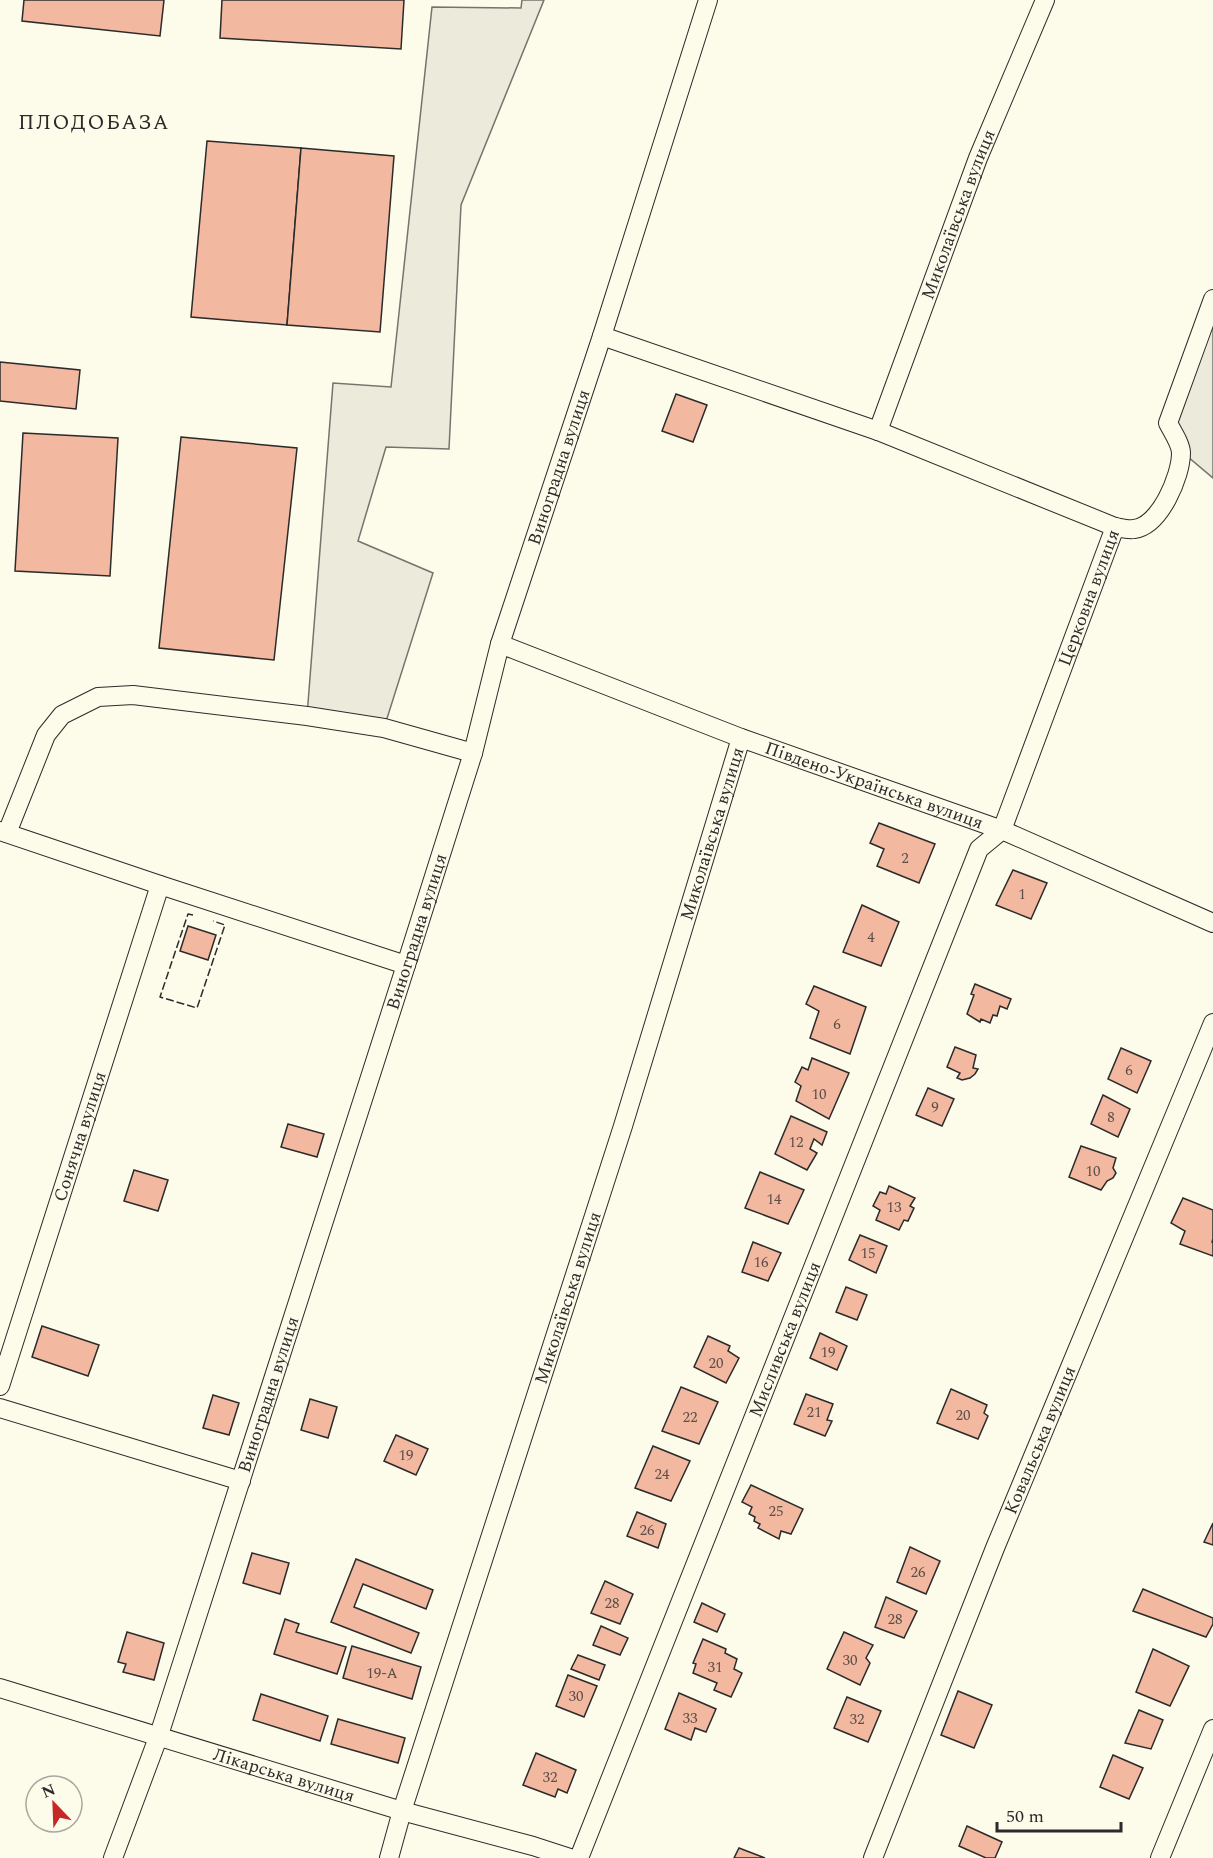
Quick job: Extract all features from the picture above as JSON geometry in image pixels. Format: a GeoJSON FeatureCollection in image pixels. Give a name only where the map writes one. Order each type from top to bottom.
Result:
{"type":"FeatureCollection","features":[{"type":"Feature","properties":{"kind":"street","name":"Виноградна вулиця"},"geometry":{"type":"LineString","coordinates":[[113,1858],[159,1736],[241,1481],[473,753],[500,644],[602,336],[708,0]]}},
{"type":"Feature","properties":{"kind":"street","name":"Миколаївська вулиця"},"geometry":{"type":"LineString","coordinates":[[878,431],[978,158],[1045,0]]}},
{"type":"Feature","properties":{"kind":"street","name":"Церковна вулиця"},"geometry":{"type":"LineString","coordinates":[[1002,830],[1115,527],[1135,530],[1153,519],[1166,502],[1181,452],[1168,423],[1213,299]]}},
{"type":"Feature","properties":{"kind":"street"},"geometry":{"type":"LineString","coordinates":[[602,336],[878,431],[1115,527]]}},
{"type":"Feature","properties":{"kind":"street","name":"Південо-Українська вулиця"},"geometry":{"type":"LineString","coordinates":[[500,644],[741,738],[1002,830],[1213,923]]}},
{"type":"Feature","properties":{"kind":"street"},"geometry":{"type":"LineString","coordinates":[[406,965],[4,832],[46,735],[62,715],[98,697],[133,695],[373,726],[473,753]]}},
{"type":"Feature","properties":{"kind":"street","name":"Миколаївська вулиця"},"geometry":{"type":"LineString","coordinates":[[389,1858],[402,1811],[623,1126],[741,738]]}},
{"type":"Feature","properties":{"kind":"street","name":"Мисливська вулиця"},"geometry":{"type":"LineString","coordinates":[[579,1858],[979,849],[1002,830]]}},
{"type":"Feature","properties":{"kind":"street","name":"Сонячна вулиця"},"geometry":{"type":"LineString","coordinates":[[0,1386],[160,885]]}},
{"type":"Feature","properties":{"kind":"street","name":"Ковальська вулиця"},"geometry":{"type":"LineString","coordinates":[[873,1858],[995,1548],[1213,1023]]}},
{"type":"Feature","properties":{"kind":"street"},"geometry":{"type":"LineString","coordinates":[[0,1408],[241,1481]]}},
{"type":"Feature","properties":{"kind":"street","name":"Лікарська вулиця"},"geometry":{"type":"LineString","coordinates":[[0,1688],[402,1811],[534,1846],[570,1858]]}},
{"type":"Feature","properties":{"kind":"street"},"geometry":{"type":"LineString","coordinates":[[1161,1858],[1213,1729]]}},
{"type":"Feature","properties":{"kind":"shaded area"},"geometry":{"type":"Polygon","coordinates":[[[522,0],[544,0],[461,205],[449,449],[386,447],[358,541],[433,573],[384,728],[307,716],[333,383],[391,387],[432,7],[521,8],[522,0]]]}},
{"type":"Feature","properties":{"kind":"shaded area"},"geometry":{"type":"Polygon","coordinates":[[[1213,299],[1213,478],[1181,451],[1168,423],[1213,299]]]}},
{"type":"Feature","properties":{"kind":"building"},"geometry":{"type":"Polygon","coordinates":[[[24,0],[164,0],[160,36],[22,21],[24,0]]]}},
{"type":"Feature","properties":{"kind":"building"},"geometry":{"type":"Polygon","coordinates":[[[222,0],[404,0],[401,49],[220,38],[222,0]]]}},
{"type":"Feature","properties":{"kind":"building"},"geometry":{"type":"Polygon","coordinates":[[[207,141],[301,148],[287,325],[191,317],[207,141]]]}},
{"type":"Feature","properties":{"kind":"building"},"geometry":{"type":"Polygon","coordinates":[[[301,148],[394,156],[380,332],[287,325],[301,148]]]}},
{"type":"Feature","properties":{"kind":"building"},"geometry":{"type":"Polygon","coordinates":[[[0,362],[80,370],[76,409],[0,401],[0,362]]]}},
{"type":"Feature","properties":{"kind":"building"},"geometry":{"type":"Polygon","coordinates":[[[676,394],[707,405],[693,442],[662,431],[676,394]]]}},
{"type":"Feature","properties":{"kind":"building"},"geometry":{"type":"Polygon","coordinates":[[[23,433],[118,438],[110,576],[15,571],[23,433]]]}},
{"type":"Feature","properties":{"kind":"building"},"geometry":{"type":"Polygon","coordinates":[[[181,437],[297,448],[274,660],[159,648],[181,437]]]}},
{"type":"Feature","properties":{"kind":"building"},"geometry":{"type":"Polygon","coordinates":[[[879,823],[935,844],[919,883],[877,866],[884,849],[870,843],[879,823]]]}},
{"type":"Feature","properties":{"kind":"building"},"geometry":{"type":"Polygon","coordinates":[[[1013,870],[1047,883],[1031,919],[996,905],[1013,870]]]}},
{"type":"Feature","properties":{"kind":"building"},"geometry":{"type":"Polygon","coordinates":[[[862,905],[899,922],[881,966],[843,952],[862,905]]]}},
{"type":"Feature","properties":{"kind":"building"},"geometry":{"type":"Polygon","coordinates":[[[188,926],[216,935],[208,960],[180,951],[188,926]]]}},
{"type":"Feature","properties":{"kind":"building"},"geometry":{"type":"Polygon","coordinates":[[[975,984],[1011,999],[1007,1009],[1000,1006],[997,1016],[993,1015],[990,1023],[981,1019],[980,1022],[967,1014],[974,995],[971,994],[975,984]]]}},
{"type":"Feature","properties":{"kind":"building"},"geometry":{"type":"Polygon","coordinates":[[[814,986],[866,1007],[850,1054],[810,1038],[819,1011],[806,1004],[814,986]]]}},
{"type":"Feature","properties":{"kind":"building"},"geometry":{"type":"Polygon","coordinates":[[[955,1047],[976,1055],[973,1068],[978,1069],[970,1078],[962,1080],[957,1078],[960,1073],[947,1067],[955,1047]]]}},
{"type":"Feature","properties":{"kind":"building"},"geometry":{"type":"Polygon","coordinates":[[[1121,1048],[1151,1061],[1137,1093],[1108,1079],[1121,1048]]]}},
{"type":"Feature","properties":{"kind":"building"},"geometry":{"type":"Polygon","coordinates":[[[812,1058],[849,1073],[829,1119],[796,1101],[801,1086],[795,1082],[802,1067],[808,1070],[812,1058]]]}},
{"type":"Feature","properties":{"kind":"building"},"geometry":{"type":"Polygon","coordinates":[[[928,1088],[954,1099],[942,1126],[916,1115],[928,1088]]]}},
{"type":"Feature","properties":{"kind":"building"},"geometry":{"type":"Polygon","coordinates":[[[1103,1095],[1130,1109],[1118,1137],[1091,1124],[1103,1095]]]}},
{"type":"Feature","properties":{"kind":"building"},"geometry":{"type":"Polygon","coordinates":[[[791,1116],[827,1132],[822,1145],[814,1139],[810,1149],[817,1153],[807,1170],[775,1154],[791,1116]]]}},
{"type":"Feature","properties":{"kind":"building"},"geometry":{"type":"Polygon","coordinates":[[[288,1124],[324,1134],[317,1157],[281,1147],[288,1124]]]}},
{"type":"Feature","properties":{"kind":"building"},"geometry":{"type":"Polygon","coordinates":[[[1081,1146],[1116,1158],[1113,1168],[1116,1173],[1101,1190],[1069,1177],[1081,1146]]]}},
{"type":"Feature","properties":{"kind":"building"},"geometry":{"type":"Polygon","coordinates":[[[134,1170],[168,1180],[158,1211],[124,1201],[134,1170]]]}},
{"type":"Feature","properties":{"kind":"building"},"geometry":{"type":"Polygon","coordinates":[[[760,1172],[804,1190],[788,1224],[745,1208],[760,1172]]]}},
{"type":"Feature","properties":{"kind":"building"},"geometry":{"type":"Polygon","coordinates":[[[889,1186],[915,1198],[910,1206],[914,1208],[908,1221],[904,1220],[899,1230],[876,1220],[880,1210],[873,1206],[880,1192],[886,1194],[889,1186]]]}},
{"type":"Feature","properties":{"kind":"building"},"geometry":{"type":"Polygon","coordinates":[[[1183,1198],[1213,1210],[1213,1256],[1180,1244],[1185,1231],[1171,1223],[1183,1198]]]}},
{"type":"Feature","properties":{"kind":"building"},"geometry":{"type":"Polygon","coordinates":[[[860,1235],[887,1246],[876,1273],[849,1260],[860,1235]]]}},
{"type":"Feature","properties":{"kind":"building"},"geometry":{"type":"Polygon","coordinates":[[[753,1242],[781,1253],[768,1281],[742,1272],[753,1242]]]}},
{"type":"Feature","properties":{"kind":"building"},"geometry":{"type":"Polygon","coordinates":[[[846,1287],[867,1295],[857,1320],[836,1312],[846,1287]]]}},
{"type":"Feature","properties":{"kind":"building"},"geometry":{"type":"Polygon","coordinates":[[[42,1326],[99,1345],[88,1376],[32,1357],[42,1326]]]}},
{"type":"Feature","properties":{"kind":"building"},"geometry":{"type":"Polygon","coordinates":[[[820,1333],[847,1346],[837,1370],[810,1358],[820,1333]]]}},
{"type":"Feature","properties":{"kind":"building"},"geometry":{"type":"Polygon","coordinates":[[[708,1336],[730,1346],[728,1351],[739,1358],[726,1383],[694,1367],[708,1336]]]}},
{"type":"Feature","properties":{"kind":"building"},"geometry":{"type":"Polygon","coordinates":[[[681,1387],[718,1402],[699,1444],[662,1431],[681,1387]]]}},
{"type":"Feature","properties":{"kind":"building"},"geometry":{"type":"Polygon","coordinates":[[[951,1389],[987,1405],[984,1413],[988,1416],[978,1439],[937,1423],[951,1389]]]}},
{"type":"Feature","properties":{"kind":"building"},"geometry":{"type":"Polygon","coordinates":[[[806,1394],[833,1404],[827,1420],[832,1421],[825,1436],[794,1424],[806,1394]]]}},
{"type":"Feature","properties":{"kind":"building"},"geometry":{"type":"Polygon","coordinates":[[[213,1395],[239,1403],[229,1435],[203,1428],[213,1395]]]}},
{"type":"Feature","properties":{"kind":"building"},"geometry":{"type":"Polygon","coordinates":[[[310,1399],[337,1407],[328,1438],[301,1430],[310,1399]]]}},
{"type":"Feature","properties":{"kind":"building"},"geometry":{"type":"Polygon","coordinates":[[[396,1435],[428,1449],[416,1475],[384,1461],[396,1435]]]}},
{"type":"Feature","properties":{"kind":"building"},"geometry":{"type":"Polygon","coordinates":[[[653,1446],[690,1461],[671,1501],[635,1488],[653,1446]]]}},
{"type":"Feature","properties":{"kind":"building"},"geometry":{"type":"Polygon","coordinates":[[[751,1485],[803,1509],[791,1534],[781,1531],[779,1539],[758,1528],[760,1524],[754,1521],[755,1517],[749,1514],[752,1507],[742,1502],[751,1485]]]}},
{"type":"Feature","properties":{"kind":"building"},"geometry":{"type":"Polygon","coordinates":[[[637,1512],[666,1524],[658,1548],[627,1536],[637,1512]]]}},
{"type":"Feature","properties":{"kind":"building"},"geometry":{"type":"Polygon","coordinates":[[[1213,1523],[1213,1545],[1204,1542],[1213,1523]]]}},
{"type":"Feature","properties":{"kind":"building"},"geometry":{"type":"Polygon","coordinates":[[[910,1547],[940,1561],[926,1594],[897,1582],[910,1547]]]}},
{"type":"Feature","properties":{"kind":"building"},"geometry":{"type":"Polygon","coordinates":[[[252,1553],[289,1563],[280,1594],[243,1583],[252,1553]]]}},
{"type":"Feature","properties":{"kind":"building"},"geometry":{"type":"Polygon","coordinates":[[[356,1559],[433,1590],[426,1609],[363,1584],[354,1607],[419,1633],[411,1653],[331,1622],[356,1559]]]}},
{"type":"Feature","properties":{"kind":"building"},"geometry":{"type":"Polygon","coordinates":[[[605,1581],[633,1594],[620,1624],[591,1613],[605,1581]]]}},
{"type":"Feature","properties":{"kind":"building"},"geometry":{"type":"Polygon","coordinates":[[[1143,1589],[1213,1618],[1213,1624],[1206,1637],[1133,1611],[1143,1589]]]}},
{"type":"Feature","properties":{"kind":"building"},"geometry":{"type":"Polygon","coordinates":[[[886,1597],[917,1611],[904,1638],[875,1627],[886,1597]]]}},
{"type":"Feature","properties":{"kind":"building"},"geometry":{"type":"Polygon","coordinates":[[[702,1603],[725,1614],[717,1632],[694,1622],[702,1603]]]}},
{"type":"Feature","properties":{"kind":"building"},"geometry":{"type":"Polygon","coordinates":[[[285,1619],[299,1624],[296,1632],[346,1647],[337,1674],[274,1654],[285,1619]]]}},
{"type":"Feature","properties":{"kind":"building"},"geometry":{"type":"Polygon","coordinates":[[[601,1626],[628,1638],[620,1655],[593,1645],[601,1626]]]}},
{"type":"Feature","properties":{"kind":"building"},"geometry":{"type":"Polygon","coordinates":[[[127,1632],[164,1643],[154,1680],[123,1672],[126,1664],[118,1662],[127,1632]]]}},
{"type":"Feature","properties":{"kind":"building"},"geometry":{"type":"Polygon","coordinates":[[[844,1632],[873,1645],[866,1658],[870,1663],[860,1685],[827,1669],[844,1632]]]}},
{"type":"Feature","properties":{"kind":"building"},"geometry":{"type":"Polygon","coordinates":[[[703,1639],[726,1649],[725,1653],[737,1659],[734,1669],[742,1673],[731,1697],[714,1690],[717,1683],[693,1673],[696,1664],[693,1663],[703,1639]]]}},
{"type":"Feature","properties":{"kind":"building"},"geometry":{"type":"Polygon","coordinates":[[[352,1646],[421,1667],[412,1699],[343,1678],[352,1646]]]}},
{"type":"Feature","properties":{"kind":"building"},"geometry":{"type":"Polygon","coordinates":[[[1153,1649],[1189,1666],[1170,1706],[1136,1692],[1153,1649]]]}},
{"type":"Feature","properties":{"kind":"building"},"geometry":{"type":"Polygon","coordinates":[[[578,1655],[605,1665],[599,1680],[571,1669],[578,1655]]]}},
{"type":"Feature","properties":{"kind":"building"},"geometry":{"type":"Polygon","coordinates":[[[568,1675],[597,1686],[584,1717],[556,1706],[568,1675]]]}},
{"type":"Feature","properties":{"kind":"building"},"geometry":{"type":"Polygon","coordinates":[[[958,1691],[992,1705],[974,1748],[941,1735],[958,1691]]]}},
{"type":"Feature","properties":{"kind":"building"},"geometry":{"type":"Polygon","coordinates":[[[679,1693],[716,1709],[706,1732],[695,1728],[691,1740],[665,1729],[679,1693]]]}},
{"type":"Feature","properties":{"kind":"building"},"geometry":{"type":"Polygon","coordinates":[[[261,1694],[328,1716],[320,1741],[253,1720],[261,1694]]]}},
{"type":"Feature","properties":{"kind":"building"},"geometry":{"type":"Polygon","coordinates":[[[847,1697],[881,1711],[868,1742],[834,1728],[847,1697]]]}},
{"type":"Feature","properties":{"kind":"building"},"geometry":{"type":"Polygon","coordinates":[[[1139,1710],[1163,1720],[1151,1749],[1125,1743],[1139,1710]]]}},
{"type":"Feature","properties":{"kind":"building"},"geometry":{"type":"Polygon","coordinates":[[[338,1719],[405,1738],[398,1763],[331,1744],[338,1719]]]}},
{"type":"Feature","properties":{"kind":"building"},"geometry":{"type":"Polygon","coordinates":[[[536,1753],[576,1770],[567,1793],[558,1789],[555,1797],[523,1785],[536,1753]]]}},
{"type":"Feature","properties":{"kind":"building"},"geometry":{"type":"Polygon","coordinates":[[[1113,1755],[1143,1768],[1129,1799],[1100,1787],[1113,1755]]]}},
{"type":"Feature","properties":{"kind":"building"},"geometry":{"type":"Polygon","coordinates":[[[967,1826],[1002,1842],[995,1858],[986,1858],[959,1846],[967,1826]]]}},
{"type":"Feature","properties":{"kind":"building"},"geometry":{"type":"Polygon","coordinates":[[[739,1848],[765,1858],[734,1858],[739,1848]]]}},
{"type":"Feature","properties":{"kind":"fence"},"geometry":{"type":"LineString","coordinates":[[193,915],[188,914],[160,997],[197,1008],[225,925],[213,921]]}},
{"type":"Feature","properties":{"kind":"district","name":"ПЛОДОБАЗА"},"geometry":{"type":"Point","coordinates":[94,123]}}]}
